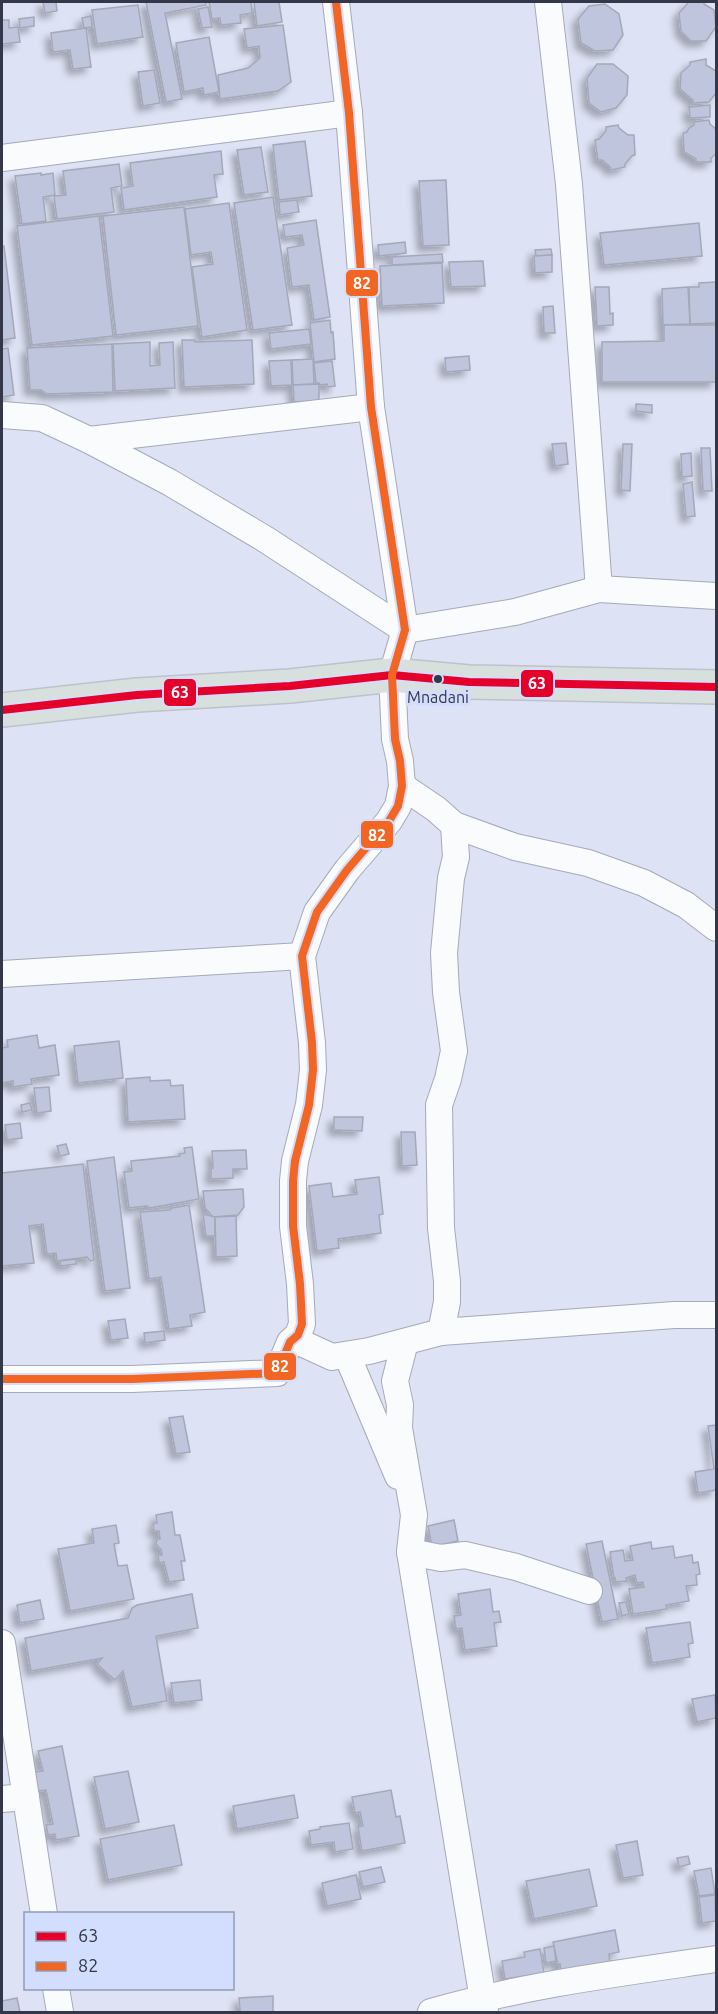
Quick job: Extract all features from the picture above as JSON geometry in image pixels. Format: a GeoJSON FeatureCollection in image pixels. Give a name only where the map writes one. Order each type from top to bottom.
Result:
{"type":"FeatureCollection","features":[{"type":"Feature","properties":{"kind":"highway"},"geometry":{"type":"LineString","coordinates":[[2,710],[137,695],[290,686],[392,675],[469,682],[717,687]]}},
{"type":"Feature","properties":{"kind":"street"},"geometry":{"type":"LineString","coordinates":[[2,1378],[132,1379],[277,1373],[290,1342],[295,1340],[302,1324],[293,1226],[293,1181],[295,1161],[309,1105],[313,1070],[302,956],[317,912],[347,870],[389,821],[398,806],[402,786],[395,739],[392,675],[405,630],[371,407],[349,113],[336,2]]}},
{"type":"Feature","properties":{"kind":"street"},"geometry":{"type":"LineString","coordinates":[[548,2],[569,184],[599,589]]}},
{"type":"Feature","properties":{"kind":"street"},"geometry":{"type":"LineString","coordinates":[[2,158],[349,113]]}},
{"type":"Feature","properties":{"kind":"street"},"geometry":{"type":"LineString","coordinates":[[89,440],[371,407]]}},
{"type":"Feature","properties":{"kind":"street"},"geometry":{"type":"LineString","coordinates":[[2,415],[42,418],[169,482],[266,539],[405,630],[515,612],[599,589],[717,596]]}},
{"type":"Feature","properties":{"kind":"street"},"geometry":{"type":"LineString","coordinates":[[402,786],[436,809],[454,825],[515,847],[588,863],[644,883],[686,905],[717,928]]}},
{"type":"Feature","properties":{"kind":"street"},"geometry":{"type":"LineString","coordinates":[[441,1332],[447,1302],[447,1281],[441,1228],[439,1105],[454,1051],[446,992],[444,953],[451,878],[456,857],[454,825]]}},
{"type":"Feature","properties":{"kind":"street"},"geometry":{"type":"LineString","coordinates":[[2,974],[302,956]]}},
{"type":"Feature","properties":{"kind":"street"},"geometry":{"type":"LineString","coordinates":[[295,1340],[333,1357],[441,1332],[674,1315],[717,1315]]}},
{"type":"Feature","properties":{"kind":"street"},"geometry":{"type":"LineString","coordinates":[[405,1342],[395,1381],[400,1405],[399,1428],[414,1515],[410,1552],[484,2005]]}},
{"type":"Feature","properties":{"kind":"street"},"geometry":{"type":"LineString","coordinates":[[347,1355],[414,1515]]}},
{"type":"Feature","properties":{"kind":"street"},"geometry":{"type":"LineString","coordinates":[[410,1552],[441,1558],[465,1555],[516,1567],[589,1591]]}},
{"type":"Feature","properties":{"kind":"street"},"geometry":{"type":"LineString","coordinates":[[2,1643],[14,1798],[43,1912]]}},
{"type":"Feature","properties":{"kind":"street"},"geometry":{"type":"LineString","coordinates":[[431,2013],[484,2005],[583,1978],[717,1959]]}},
{"type":"Feature","properties":{"kind":"street"},"geometry":{"type":"LineString","coordinates":[[56,1990],[60,2013]]}},
{"type":"Feature","properties":{"kind":"building"},"geometry":{"type":"Polygon","coordinates":[[[43,2],[56,2],[57,11],[45,13],[43,2]]]}},
{"type":"Feature","properties":{"kind":"building"},"geometry":{"type":"Polygon","coordinates":[[[146,2],[206,2],[206,5],[165,13],[182,99],[166,102],[146,2]]]}},
{"type":"Feature","properties":{"kind":"building"},"geometry":{"type":"Polygon","coordinates":[[[209,2],[251,2],[252,13],[240,15],[241,23],[221,25],[220,18],[212,19],[209,2]]]}},
{"type":"Feature","properties":{"kind":"building"},"geometry":{"type":"Polygon","coordinates":[[[254,2],[279,2],[282,22],[257,26],[254,2]]]}},
{"type":"Feature","properties":{"kind":"building"},"geometry":{"type":"Polygon","coordinates":[[[688,2],[704,2],[714,10],[716,27],[706,41],[691,41],[681,31],[679,13],[688,2]]]}},
{"type":"Feature","properties":{"kind":"building"},"geometry":{"type":"Polygon","coordinates":[[[605,4],[619,14],[623,35],[613,50],[595,51],[581,43],[578,19],[589,6],[605,4]]]}},
{"type":"Feature","properties":{"kind":"building"},"geometry":{"type":"Polygon","coordinates":[[[138,5],[143,37],[97,44],[92,10],[138,5]]]}},
{"type":"Feature","properties":{"kind":"building"},"geometry":{"type":"Polygon","coordinates":[[[208,7],[212,27],[202,28],[198,9],[208,7]]]}},
{"type":"Feature","properties":{"kind":"building"},"geometry":{"type":"Polygon","coordinates":[[[91,16],[92,27],[84,28],[82,18],[91,16]]]}},
{"type":"Feature","properties":{"kind":"building"},"geometry":{"type":"Polygon","coordinates":[[[34,17],[34,26],[20,28],[19,19],[34,17]]]}},
{"type":"Feature","properties":{"kind":"building"},"geometry":{"type":"Polygon","coordinates":[[[2,20],[9,20],[9,28],[18,27],[20,42],[2,44],[2,20]]]}},
{"type":"Feature","properties":{"kind":"building"},"geometry":{"type":"Polygon","coordinates":[[[283,25],[291,82],[278,91],[220,99],[218,75],[248,68],[260,58],[259,46],[247,48],[244,29],[283,25]]]}},
{"type":"Feature","properties":{"kind":"building"},"geometry":{"type":"Polygon","coordinates":[[[86,28],[91,67],[73,69],[70,50],[53,52],[51,33],[86,28]]]}},
{"type":"Feature","properties":{"kind":"building"},"geometry":{"type":"Polygon","coordinates":[[[209,37],[219,92],[204,95],[203,88],[184,92],[176,43],[209,37]]]}},
{"type":"Feature","properties":{"kind":"building"},"geometry":{"type":"Polygon","coordinates":[[[706,59],[706,65],[716,71],[716,93],[709,102],[693,103],[693,100],[680,89],[681,73],[690,65],[690,62],[706,59]]]}},
{"type":"Feature","properties":{"kind":"building"},"geometry":{"type":"Polygon","coordinates":[[[597,64],[613,64],[628,76],[627,95],[616,108],[601,112],[589,103],[587,78],[597,64]]]}},
{"type":"Feature","properties":{"kind":"building"},"geometry":{"type":"Polygon","coordinates":[[[154,70],[160,103],[143,106],[138,72],[154,70]]]}},
{"type":"Feature","properties":{"kind":"building"},"geometry":{"type":"Polygon","coordinates":[[[710,105],[710,117],[690,118],[689,107],[710,105]]]}},
{"type":"Feature","properties":{"kind":"building"},"geometry":{"type":"Polygon","coordinates":[[[709,120],[716,129],[716,154],[711,158],[711,162],[696,162],[696,159],[684,152],[683,133],[694,125],[694,122],[709,120]]]}},
{"type":"Feature","properties":{"kind":"building"},"geometry":{"type":"Polygon","coordinates":[[[618,125],[628,135],[634,135],[635,155],[625,164],[625,167],[611,170],[602,160],[598,160],[595,140],[606,131],[606,127],[618,125]]]}},
{"type":"Feature","properties":{"kind":"building"},"geometry":{"type":"Polygon","coordinates":[[[305,141],[312,196],[279,200],[273,145],[305,141]]]}},
{"type":"Feature","properties":{"kind":"building"},"geometry":{"type":"Polygon","coordinates":[[[261,147],[268,192],[244,195],[237,150],[261,147]]]}},
{"type":"Feature","properties":{"kind":"building"},"geometry":{"type":"Polygon","coordinates":[[[221,151],[223,174],[214,175],[217,197],[124,210],[121,188],[133,186],[130,163],[221,151]]]}},
{"type":"Feature","properties":{"kind":"building"},"geometry":{"type":"Polygon","coordinates":[[[119,164],[122,186],[111,188],[114,212],[57,219],[54,196],[66,195],[63,171],[119,164]]]}},
{"type":"Feature","properties":{"kind":"building"},"geometry":{"type":"Polygon","coordinates":[[[41,173],[41,175],[53,173],[55,195],[43,197],[46,221],[22,224],[15,176],[41,173]]]}},
{"type":"Feature","properties":{"kind":"building"},"geometry":{"type":"Polygon","coordinates":[[[446,180],[449,245],[423,246],[419,181],[446,180]]]}},
{"type":"Feature","properties":{"kind":"building"},"geometry":{"type":"Polygon","coordinates":[[[273,197],[292,325],[253,330],[234,203],[273,197]]]}},
{"type":"Feature","properties":{"kind":"building"},"geometry":{"type":"Polygon","coordinates":[[[297,200],[299,212],[280,215],[279,202],[297,200]]]}},
{"type":"Feature","properties":{"kind":"building"},"geometry":{"type":"Polygon","coordinates":[[[229,203],[247,330],[202,337],[192,267],[213,264],[211,252],[191,255],[185,209],[229,203]]]}},
{"type":"Feature","properties":{"kind":"building"},"geometry":{"type":"Polygon","coordinates":[[[184,207],[198,326],[116,335],[103,216],[184,207]]]}},
{"type":"Feature","properties":{"kind":"building"},"geometry":{"type":"Polygon","coordinates":[[[99,216],[113,336],[32,345],[17,226],[99,216]]]}},
{"type":"Feature","properties":{"kind":"building"},"geometry":{"type":"Polygon","coordinates":[[[316,220],[330,317],[314,320],[309,285],[292,287],[287,248],[304,245],[302,235],[285,237],[283,225],[316,220]]]}},
{"type":"Feature","properties":{"kind":"building"},"geometry":{"type":"Polygon","coordinates":[[[699,223],[702,256],[604,265],[600,233],[699,223]]]}},
{"type":"Feature","properties":{"kind":"building"},"geometry":{"type":"Polygon","coordinates":[[[405,242],[406,253],[379,256],[378,245],[405,242]]]}},
{"type":"Feature","properties":{"kind":"building"},"geometry":{"type":"Polygon","coordinates":[[[2,246],[4,246],[15,338],[2,340],[2,246]]]}},
{"type":"Feature","properties":{"kind":"building"},"geometry":{"type":"Polygon","coordinates":[[[551,249],[552,255],[536,256],[535,250],[551,249]]]}},
{"type":"Feature","properties":{"kind":"building"},"geometry":{"type":"Polygon","coordinates":[[[442,254],[443,262],[392,265],[392,257],[442,254]]]}},
{"type":"Feature","properties":{"kind":"building"},"geometry":{"type":"Polygon","coordinates":[[[552,255],[552,272],[535,273],[534,256],[552,255]]]}},
{"type":"Feature","properties":{"kind":"building"},"geometry":{"type":"Polygon","coordinates":[[[483,261],[485,286],[451,287],[449,262],[483,261]]]}},
{"type":"Feature","properties":{"kind":"building"},"geometry":{"type":"Polygon","coordinates":[[[442,263],[444,303],[382,306],[380,266],[442,263]]]}},
{"type":"Feature","properties":{"kind":"building"},"geometry":{"type":"Polygon","coordinates":[[[716,282],[716,323],[690,324],[689,287],[699,287],[699,283],[716,282]]]}},
{"type":"Feature","properties":{"kind":"building"},"geometry":{"type":"Polygon","coordinates":[[[595,287],[609,287],[610,314],[613,313],[613,325],[597,326],[595,287]]]}},
{"type":"Feature","properties":{"kind":"building"},"geometry":{"type":"Polygon","coordinates":[[[688,287],[690,324],[663,325],[662,289],[688,287]]]}},
{"type":"Feature","properties":{"kind":"building"},"geometry":{"type":"Polygon","coordinates":[[[553,306],[555,333],[544,333],[543,307],[553,306]]]}},
{"type":"Feature","properties":{"kind":"building"},"geometry":{"type":"Polygon","coordinates":[[[330,320],[335,359],[314,362],[310,323],[330,320]]]}},
{"type":"Feature","properties":{"kind":"building"},"geometry":{"type":"Polygon","coordinates":[[[664,325],[716,325],[716,382],[602,382],[602,342],[664,341],[664,325]]]}},
{"type":"Feature","properties":{"kind":"building"},"geometry":{"type":"Polygon","coordinates":[[[309,329],[311,344],[271,349],[269,333],[309,329]]]}},
{"type":"Feature","properties":{"kind":"building"},"geometry":{"type":"Polygon","coordinates":[[[182,340],[195,340],[195,342],[252,340],[254,384],[184,387],[182,340]]]}},
{"type":"Feature","properties":{"kind":"building"},"geometry":{"type":"Polygon","coordinates":[[[150,342],[150,366],[160,365],[159,343],[173,342],[175,388],[115,391],[113,344],[150,342]]]}},
{"type":"Feature","properties":{"kind":"building"},"geometry":{"type":"Polygon","coordinates":[[[112,344],[113,392],[47,394],[41,390],[30,390],[27,348],[112,344]]]}},
{"type":"Feature","properties":{"kind":"building"},"geometry":{"type":"Polygon","coordinates":[[[8,348],[14,395],[2,397],[2,349],[8,348]]]}},
{"type":"Feature","properties":{"kind":"building"},"geometry":{"type":"Polygon","coordinates":[[[469,356],[470,370],[446,372],[445,358],[469,356]]]}},
{"type":"Feature","properties":{"kind":"building"},"geometry":{"type":"Polygon","coordinates":[[[313,359],[314,384],[293,385],[292,360],[313,359]]]}},
{"type":"Feature","properties":{"kind":"building"},"geometry":{"type":"Polygon","coordinates":[[[291,360],[292,385],[271,386],[269,361],[291,360]]]}},
{"type":"Feature","properties":{"kind":"building"},"geometry":{"type":"Polygon","coordinates":[[[332,361],[335,386],[328,387],[327,384],[316,383],[314,363],[332,361]]]}},
{"type":"Feature","properties":{"kind":"building"},"geometry":{"type":"Polygon","coordinates":[[[319,384],[319,401],[294,402],[293,385],[319,384]]]}},
{"type":"Feature","properties":{"kind":"building"},"geometry":{"type":"Polygon","coordinates":[[[636,404],[652,405],[652,413],[636,411],[636,404]]]}},
{"type":"Feature","properties":{"kind":"building"},"geometry":{"type":"Polygon","coordinates":[[[566,443],[568,464],[555,466],[552,444],[566,443]]]}},
{"type":"Feature","properties":{"kind":"building"},"geometry":{"type":"Polygon","coordinates":[[[623,444],[632,444],[630,491],[621,490],[623,444]]]}},
{"type":"Feature","properties":{"kind":"building"},"geometry":{"type":"Polygon","coordinates":[[[701,448],[710,448],[712,491],[703,491],[701,448]]]}},
{"type":"Feature","properties":{"kind":"building"},"geometry":{"type":"Polygon","coordinates":[[[691,453],[692,476],[682,477],[681,454],[691,453]]]}},
{"type":"Feature","properties":{"kind":"building"},"geometry":{"type":"Polygon","coordinates":[[[692,482],[695,516],[686,517],[683,484],[692,482]]]}},
{"type":"Feature","properties":{"kind":"building"},"geometry":{"type":"Polygon","coordinates":[[[37,1035],[39,1048],[55,1045],[59,1075],[31,1079],[32,1084],[13,1087],[13,1081],[2,1083],[2,1048],[8,1047],[7,1040],[37,1035]]]}},
{"type":"Feature","properties":{"kind":"building"},"geometry":{"type":"Polygon","coordinates":[[[119,1041],[123,1078],[78,1083],[74,1046],[119,1041]]]}},
{"type":"Feature","properties":{"kind":"building"},"geometry":{"type":"Polygon","coordinates":[[[150,1077],[150,1081],[170,1080],[171,1086],[183,1085],[185,1119],[128,1122],[126,1079],[150,1077]]]}},
{"type":"Feature","properties":{"kind":"building"},"geometry":{"type":"Polygon","coordinates":[[[49,1087],[51,1111],[37,1113],[34,1088],[49,1087]]]}},
{"type":"Feature","properties":{"kind":"building"},"geometry":{"type":"Polygon","coordinates":[[[30,1103],[32,1110],[22,1112],[21,1105],[30,1103]]]}},
{"type":"Feature","properties":{"kind":"building"},"geometry":{"type":"Polygon","coordinates":[[[334,1117],[363,1117],[362,1131],[334,1130],[334,1117]]]}},
{"type":"Feature","properties":{"kind":"building"},"geometry":{"type":"Polygon","coordinates":[[[20,1123],[22,1138],[7,1140],[5,1125],[20,1123]]]}},
{"type":"Feature","properties":{"kind":"building"},"geometry":{"type":"Polygon","coordinates":[[[401,1132],[415,1132],[417,1165],[402,1166],[401,1132]]]}},
{"type":"Feature","properties":{"kind":"building"},"geometry":{"type":"Polygon","coordinates":[[[66,1144],[69,1154],[60,1156],[57,1146],[66,1144]]]}},
{"type":"Feature","properties":{"kind":"building"},"geometry":{"type":"Polygon","coordinates":[[[192,1147],[199,1199],[150,1208],[147,1206],[129,1208],[124,1172],[132,1171],[131,1161],[180,1156],[179,1154],[185,1153],[184,1148],[192,1147]]]}},
{"type":"Feature","properties":{"kind":"building"},"geometry":{"type":"Polygon","coordinates":[[[246,1150],[247,1169],[233,1169],[233,1178],[211,1179],[212,1151],[246,1150]]]}},
{"type":"Feature","properties":{"kind":"building"},"geometry":{"type":"Polygon","coordinates":[[[114,1157],[130,1288],[105,1291],[87,1161],[114,1157]]]}},
{"type":"Feature","properties":{"kind":"building"},"geometry":{"type":"Polygon","coordinates":[[[83,1164],[94,1260],[90,1261],[87,1257],[57,1261],[56,1253],[47,1254],[43,1224],[29,1226],[34,1263],[2,1266],[2,1173],[83,1164]]]}},
{"type":"Feature","properties":{"kind":"building"},"geometry":{"type":"Polygon","coordinates":[[[379,1177],[383,1214],[379,1215],[381,1233],[338,1239],[339,1248],[317,1251],[309,1186],[331,1183],[333,1197],[357,1194],[355,1180],[379,1177]]]}},
{"type":"Feature","properties":{"kind":"building"},"geometry":{"type":"Polygon","coordinates":[[[243,1189],[244,1207],[238,1215],[213,1217],[205,1208],[203,1191],[243,1189]]]}},
{"type":"Feature","properties":{"kind":"building"},"geometry":{"type":"Polygon","coordinates":[[[189,1205],[205,1312],[190,1315],[192,1326],[169,1329],[161,1277],[149,1279],[140,1212],[170,1210],[189,1205]]]}},
{"type":"Feature","properties":{"kind":"building"},"geometry":{"type":"Polygon","coordinates":[[[203,1214],[215,1217],[215,1236],[206,1236],[203,1214]]]}},
{"type":"Feature","properties":{"kind":"building"},"geometry":{"type":"Polygon","coordinates":[[[236,1216],[237,1256],[216,1257],[215,1217],[236,1216]]]}},
{"type":"Feature","properties":{"kind":"building"},"geometry":{"type":"Polygon","coordinates":[[[76,1259],[76,1264],[61,1266],[60,1261],[76,1259]]]}},
{"type":"Feature","properties":{"kind":"building"},"geometry":{"type":"Polygon","coordinates":[[[125,1319],[128,1338],[111,1340],[108,1321],[125,1319]]]}},
{"type":"Feature","properties":{"kind":"building"},"geometry":{"type":"Polygon","coordinates":[[[164,1331],[165,1340],[145,1343],[144,1333],[164,1331]]]}},
{"type":"Feature","properties":{"kind":"building"},"geometry":{"type":"Polygon","coordinates":[[[183,1416],[190,1452],[176,1454],[169,1418],[183,1416]]]}},
{"type":"Feature","properties":{"kind":"building"},"geometry":{"type":"Polygon","coordinates":[[[716,1425],[716,1490],[698,1493],[695,1472],[714,1469],[708,1426],[716,1425]]]}},
{"type":"Feature","properties":{"kind":"building"},"geometry":{"type":"Polygon","coordinates":[[[172,1512],[175,1535],[180,1535],[185,1561],[181,1561],[184,1580],[169,1582],[164,1562],[159,1563],[158,1555],[162,1555],[161,1549],[156,1544],[157,1539],[160,1539],[159,1531],[154,1531],[153,1524],[157,1523],[156,1515],[172,1512]]]}},
{"type":"Feature","properties":{"kind":"building"},"geometry":{"type":"Polygon","coordinates":[[[454,1520],[458,1541],[432,1547],[428,1526],[454,1520]]]}},
{"type":"Feature","properties":{"kind":"building"},"geometry":{"type":"Polygon","coordinates":[[[116,1525],[119,1543],[114,1544],[118,1566],[127,1565],[134,1599],[70,1611],[58,1549],[94,1543],[92,1529],[116,1525]]]}},
{"type":"Feature","properties":{"kind":"building"},"geometry":{"type":"Polygon","coordinates":[[[602,1541],[618,1619],[602,1622],[586,1544],[602,1541]]]}},
{"type":"Feature","properties":{"kind":"building"},"geometry":{"type":"Polygon","coordinates":[[[651,1542],[652,1549],[673,1546],[675,1558],[692,1555],[693,1563],[698,1562],[700,1574],[696,1575],[697,1585],[686,1586],[689,1601],[666,1605],[667,1609],[633,1614],[629,1589],[644,1587],[643,1582],[637,1583],[635,1575],[626,1578],[627,1581],[616,1582],[610,1552],[623,1550],[625,1561],[633,1560],[630,1546],[651,1542]]]}},
{"type":"Feature","properties":{"kind":"building"},"geometry":{"type":"Polygon","coordinates":[[[490,1589],[493,1612],[499,1611],[501,1622],[494,1623],[497,1646],[465,1650],[462,1628],[456,1629],[454,1616],[461,1615],[458,1594],[490,1589]]]}},
{"type":"Feature","properties":{"kind":"building"},"geometry":{"type":"Polygon","coordinates":[[[192,1594],[198,1628],[156,1636],[167,1701],[132,1707],[123,1671],[115,1680],[97,1664],[102,1658],[31,1671],[25,1638],[128,1618],[132,1608],[137,1605],[192,1594]]]}},
{"type":"Feature","properties":{"kind":"building"},"geometry":{"type":"Polygon","coordinates":[[[40,1600],[44,1619],[20,1623],[17,1605],[40,1600]]]}},
{"type":"Feature","properties":{"kind":"building"},"geometry":{"type":"Polygon","coordinates":[[[626,1602],[629,1614],[622,1616],[619,1603],[626,1602]]]}},
{"type":"Feature","properties":{"kind":"building"},"geometry":{"type":"Polygon","coordinates":[[[690,1622],[693,1643],[688,1644],[690,1657],[652,1663],[646,1628],[690,1622]]]}},
{"type":"Feature","properties":{"kind":"building"},"geometry":{"type":"Polygon","coordinates":[[[200,1680],[202,1700],[174,1703],[171,1683],[200,1680]]]}},
{"type":"Feature","properties":{"kind":"building"},"geometry":{"type":"Polygon","coordinates":[[[715,1695],[716,1718],[697,1722],[692,1699],[715,1695]]]}},
{"type":"Feature","properties":{"kind":"building"},"geometry":{"type":"Polygon","coordinates":[[[62,1746],[79,1836],[56,1840],[55,1834],[48,1835],[46,1825],[53,1824],[46,1790],[38,1791],[35,1772],[43,1771],[38,1751],[62,1746]]]}},
{"type":"Feature","properties":{"kind":"building"},"geometry":{"type":"Polygon","coordinates":[[[128,1771],[139,1822],[105,1829],[94,1777],[128,1771]]]}},
{"type":"Feature","properties":{"kind":"building"},"geometry":{"type":"Polygon","coordinates":[[[391,1790],[396,1817],[400,1816],[405,1843],[362,1851],[358,1827],[363,1826],[360,1812],[355,1813],[352,1797],[391,1790]]]}},
{"type":"Feature","properties":{"kind":"building"},"geometry":{"type":"Polygon","coordinates":[[[294,1795],[298,1818],[237,1829],[233,1806],[294,1795]]]}},
{"type":"Feature","properties":{"kind":"building"},"geometry":{"type":"Polygon","coordinates":[[[349,1823],[353,1849],[335,1852],[334,1842],[311,1845],[309,1831],[349,1823]]]}},
{"type":"Feature","properties":{"kind":"building"},"geometry":{"type":"Polygon","coordinates":[[[174,1825],[182,1865],[108,1880],[100,1839],[174,1825]]]}},
{"type":"Feature","properties":{"kind":"building"},"geometry":{"type":"Polygon","coordinates":[[[637,1841],[643,1875],[623,1878],[616,1845],[637,1841]]]}},
{"type":"Feature","properties":{"kind":"building"},"geometry":{"type":"Polygon","coordinates":[[[688,1856],[690,1864],[679,1867],[677,1858],[688,1856]]]}},
{"type":"Feature","properties":{"kind":"building"},"geometry":{"type":"Polygon","coordinates":[[[381,1867],[385,1882],[363,1887],[359,1872],[381,1867]]]}},
{"type":"Feature","properties":{"kind":"building"},"geometry":{"type":"Polygon","coordinates":[[[711,1868],[715,1894],[699,1896],[694,1871],[711,1868]]]}},
{"type":"Feature","properties":{"kind":"building"},"geometry":{"type":"Polygon","coordinates":[[[589,1869],[597,1906],[534,1919],[526,1881],[589,1869]]]}},
{"type":"Feature","properties":{"kind":"building"},"geometry":{"type":"Polygon","coordinates":[[[356,1875],[361,1899],[327,1906],[322,1883],[356,1875]]]}},
{"type":"Feature","properties":{"kind":"building"},"geometry":{"type":"Polygon","coordinates":[[[715,1895],[716,1921],[702,1923],[699,1897],[715,1895]]]}},
{"type":"Feature","properties":{"kind":"building"},"geometry":{"type":"Polygon","coordinates":[[[615,1930],[619,1952],[609,1954],[610,1963],[561,1972],[553,1942],[615,1930]]]}},
{"type":"Feature","properties":{"kind":"building"},"geometry":{"type":"Polygon","coordinates":[[[554,1946],[556,1961],[546,1963],[544,1948],[554,1946]]]}},
{"type":"Feature","properties":{"kind":"building"},"geometry":{"type":"Polygon","coordinates":[[[540,1949],[544,1973],[505,1979],[502,1961],[525,1957],[524,1952],[540,1949]]]}},
{"type":"Feature","properties":{"kind":"building"},"geometry":{"type":"Polygon","coordinates":[[[273,1996],[273,2012],[240,2012],[239,1998],[273,1996]]]}},
{"type":"Feature","properties":{"kind":"building"},"geometry":{"type":"Polygon","coordinates":[[[17,1998],[20,2012],[2,2012],[2,2001],[17,1998]]]}},
{"type":"Feature","properties":{"kind":"transit line","name":"82"},"geometry":{"type":"LineString","coordinates":[[2,1379],[132,1379],[277,1373],[290,1342],[298,1335],[302,1324],[293,1226],[293,1181],[295,1161],[309,1105],[313,1070],[302,956],[317,912],[347,870],[389,821],[398,806],[402,786],[395,739],[392,675],[405,630],[371,407],[349,113],[336,2]]}},
{"type":"Feature","properties":{"kind":"transit line","name":"63"},"geometry":{"type":"LineString","coordinates":[[2,710],[137,695],[290,686],[392,675],[469,682],[716,687]]}},
{"type":"Feature","properties":{"kind":"place","name":"Mnadani"},"geometry":{"type":"Point","coordinates":[438,679]}}]}
